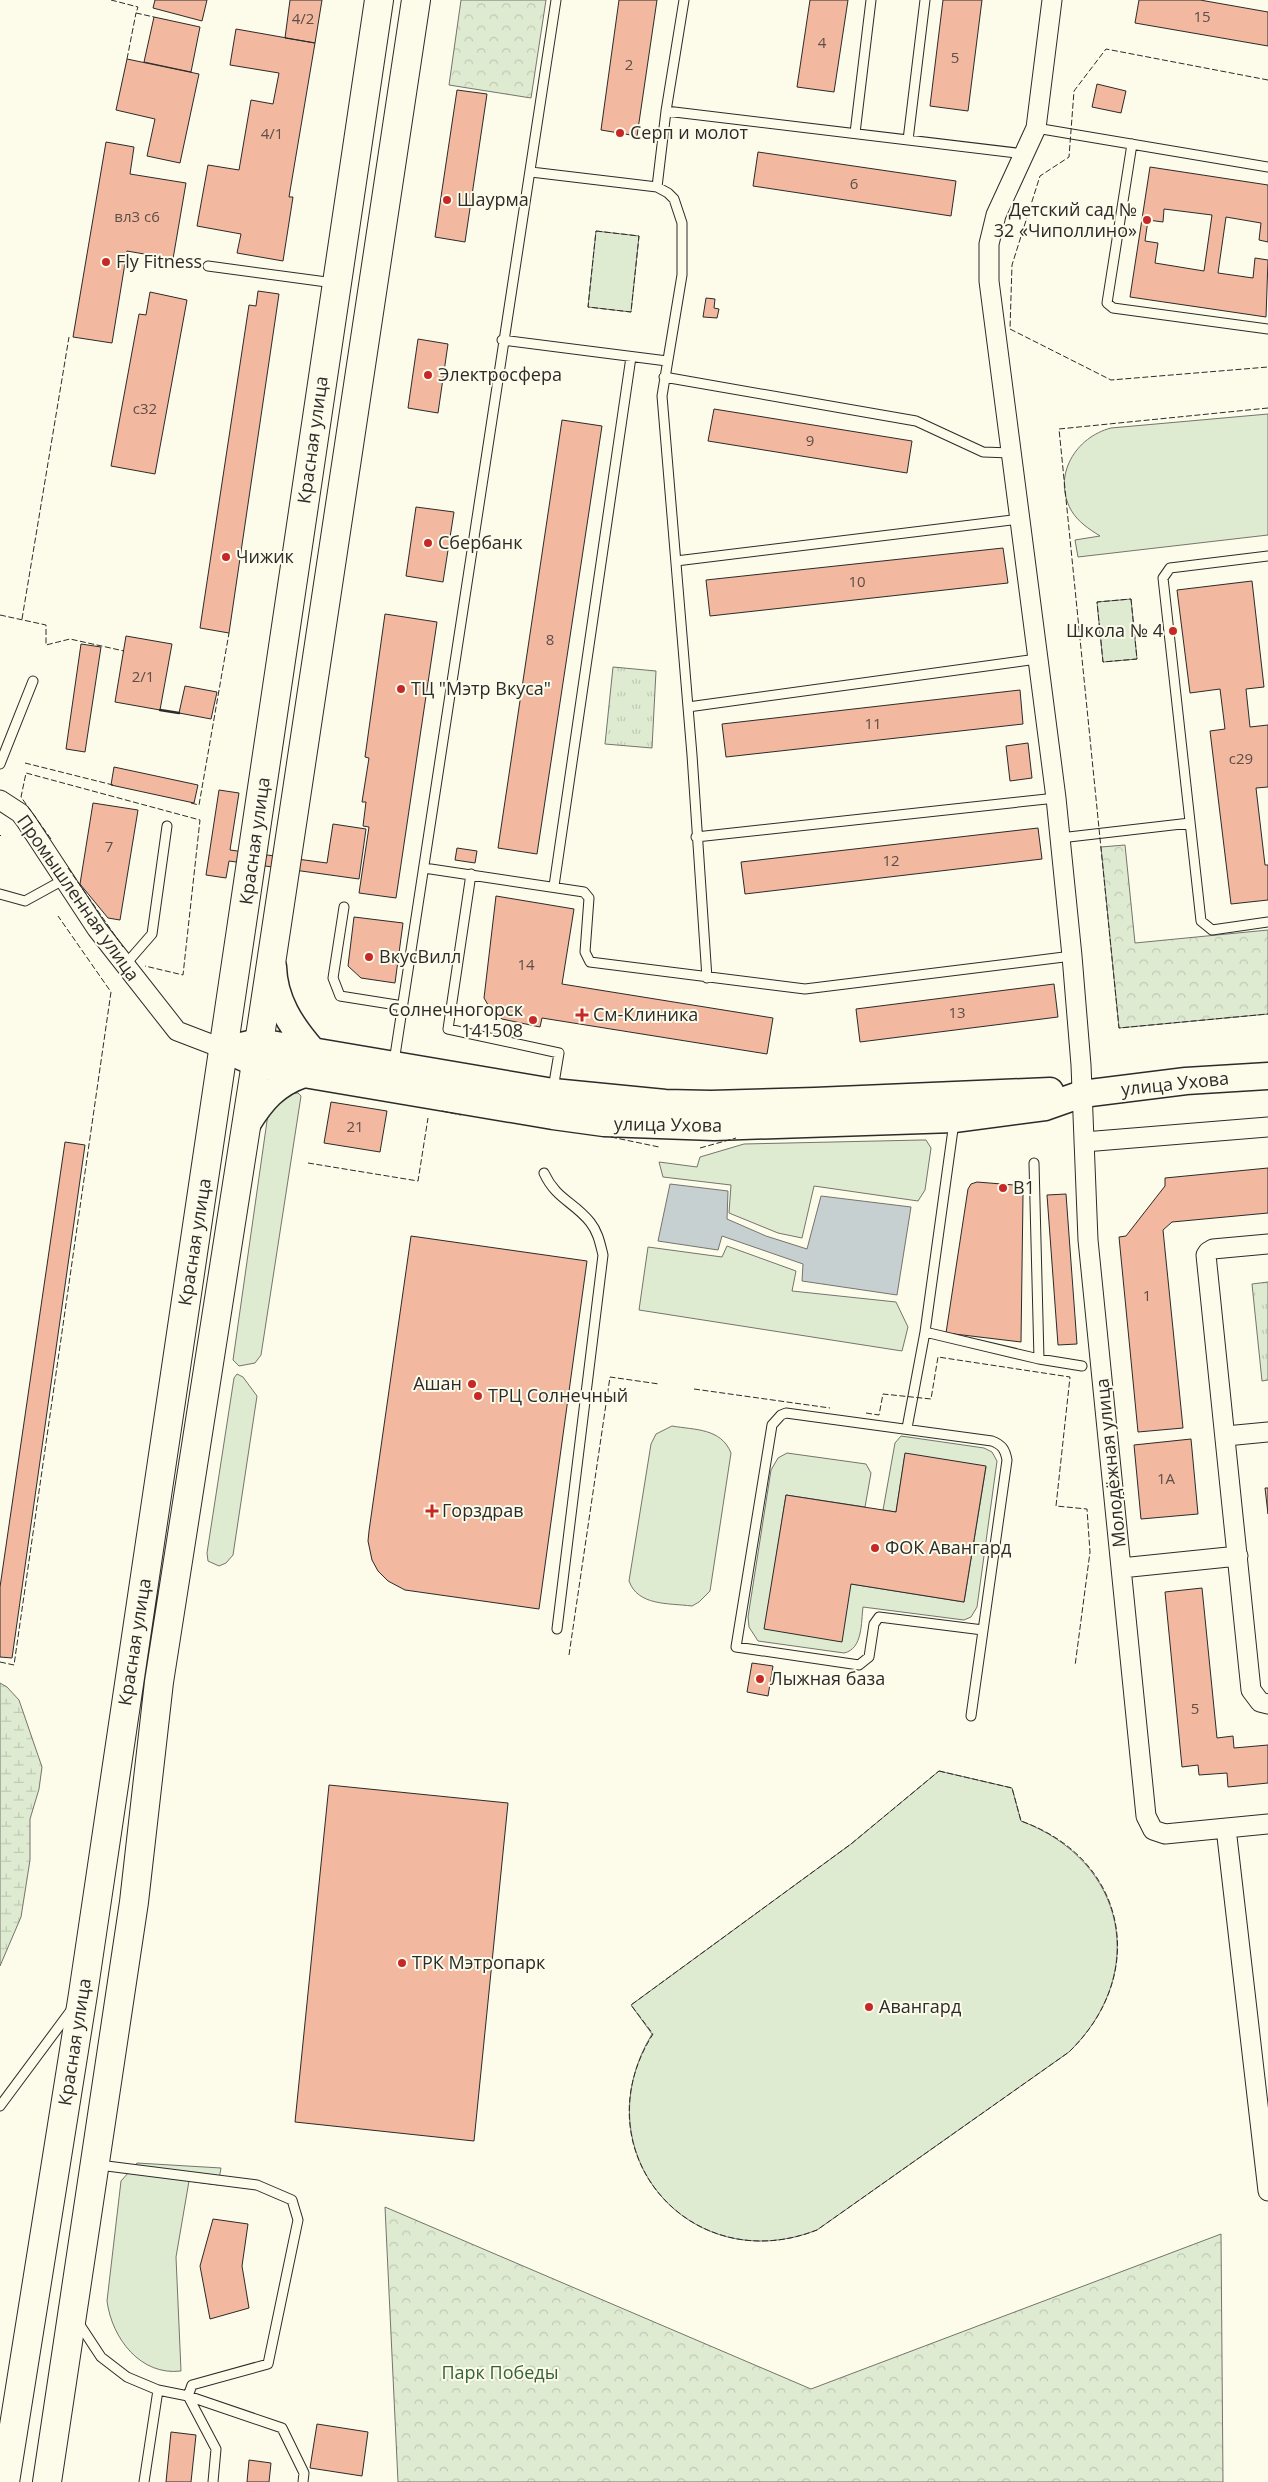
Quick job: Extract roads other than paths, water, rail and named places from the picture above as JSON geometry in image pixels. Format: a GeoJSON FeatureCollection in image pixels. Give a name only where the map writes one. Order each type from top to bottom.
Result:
{"type":"FeatureCollection","features":[{"type":"Feature","properties":{"kind":"highway","name":"Красная улица"},"geometry":{"type":"LineString","coordinates":[[5,2482],[82,1994],[379,0]]}},
{"type":"Feature","properties":{"kind":"highway","name":"Красная улица"},"geometry":{"type":"LineString","coordinates":[[47,2482],[93,2164],[134,1902],[160,1682],[258,1053],[416,0]]}},
{"type":"Feature","properties":{"kind":"street","name":"Молодёжная улица"},"geometry":{"type":"LineString","coordinates":[[1052,0],[1036,128],[996,215],[989,244],[990,282],[996,348],[1056,798],[1072,956],[1082,1094],[1088,1240],[1146,1816],[1153,1830],[1165,1834],[1226,1828]]}},
{"type":"Feature","properties":{"kind":"street","name":"Промышленная улица"},"geometry":{"type":"LineString","coordinates":[[0,800],[20,813],[96,929],[177,1031],[224,1049]]}},
{"type":"Feature","properties":{"kind":"street"},"geometry":{"type":"LineString","coordinates":[[247,1124],[264,1098],[291,1078],[308,1062],[296,1032],[277,997],[273,953]]}},
{"type":"Feature","properties":{"kind":"street","name":"улица Ухова"},"geometry":{"type":"LineString","coordinates":[[224,1049],[308,1062],[604,1123],[714,1127],[954,1119],[1045,1107],[1082,1094]]}},
{"type":"Feature","properties":{"kind":"street","name":"улица Ухова"},"geometry":{"type":"LineString","coordinates":[[308,1062],[393,1066],[608,1099],[711,1104],[943,1096],[1042,1090],[1082,1094],[1186,1082],[1268,1076]]}},
{"type":"Feature","properties":{"kind":"street"},"geometry":{"type":"LineString","coordinates":[[1084,1142],[1268,1128]]}},
{"type":"Feature","properties":{"kind":"street"},"geometry":{"type":"LineString","coordinates":[[1268,1244],[1210,1250],[1206,1255],[1251,1690],[1260,1702],[1268,1704]]}},
{"type":"Feature","properties":{"kind":"street"},"geometry":{"type":"LineString","coordinates":[[1226,1436],[1268,1432]]}},
{"type":"Feature","properties":{"kind":"street"},"geometry":{"type":"LineString","coordinates":[[1121,1568],[1238,1556]]}},
{"type":"Feature","properties":{"kind":"street"},"geometry":{"type":"LineString","coordinates":[[1268,1824],[1226,1828],[1268,2191]]}},
{"type":"Feature","properties":{"kind":"lane"},"geometry":{"type":"LineString","coordinates":[[393,1066],[502,340],[531,172],[556,0]]}},
{"type":"Feature","properties":{"kind":"lane"},"geometry":{"type":"LineString","coordinates":[[657,187],[666,111],[684,0]]}},
{"type":"Feature","properties":{"kind":"lane"},"geometry":{"type":"LineString","coordinates":[[854,133],[871,0]]}},
{"type":"Feature","properties":{"kind":"lane"},"geometry":{"type":"LineString","coordinates":[[908,140],[925,0]]}},
{"type":"Feature","properties":{"kind":"lane"},"geometry":{"type":"LineString","coordinates":[[666,111],[1025,154]]}},
{"type":"Feature","properties":{"kind":"lane"},"geometry":{"type":"LineString","coordinates":[[1036,128],[1268,167]]}},
{"type":"Feature","properties":{"kind":"lane"},"geometry":{"type":"LineString","coordinates":[[1132,144],[1107,303],[1113,308],[1268,329]]}},
{"type":"Feature","properties":{"kind":"lane"},"geometry":{"type":"LineString","coordinates":[[531,172],[657,187],[674,199],[682,223],[682,275],[662,396],[688,707],[707,978]]}},
{"type":"Feature","properties":{"kind":"lane"},"geometry":{"type":"LineString","coordinates":[[208,266],[287,278],[337,283]]}},
{"type":"Feature","properties":{"kind":"lane"},"geometry":{"type":"LineString","coordinates":[[502,340],[667,361]]}},
{"type":"Feature","properties":{"kind":"lane"},"geometry":{"type":"LineString","coordinates":[[554,886],[630,357]]}},
{"type":"Feature","properties":{"kind":"lane"},"geometry":{"type":"LineString","coordinates":[[664,377],[916,420],[983,452],[1011,453]]}},
{"type":"Feature","properties":{"kind":"lane"},"geometry":{"type":"LineString","coordinates":[[676,561],[1020,519]]}},
{"type":"Feature","properties":{"kind":"lane"},"geometry":{"type":"LineString","coordinates":[[1268,556],[1170,568],[1166,570],[1163,578],[1201,921],[1212,930],[1268,922]]}},
{"type":"Feature","properties":{"kind":"lane"},"geometry":{"type":"LineString","coordinates":[[688,707],[1037,659]]}},
{"type":"Feature","properties":{"kind":"lane"},"geometry":{"type":"LineString","coordinates":[[0,764],[33,681]]}},
{"type":"Feature","properties":{"kind":"lane"},"geometry":{"type":"LineString","coordinates":[[696,837],[1056,798]]}},
{"type":"Feature","properties":{"kind":"lane"},"geometry":{"type":"LineString","coordinates":[[1059,838],[1190,823]]}},
{"type":"Feature","properties":{"kind":"lane"},"geometry":{"type":"LineString","coordinates":[[125,966],[152,934],[167,826]]}},
{"type":"Feature","properties":{"kind":"lane"},"geometry":{"type":"LineString","coordinates":[[424,868],[578,890],[587,895],[584,952],[590,962],[707,978],[805,989],[1072,956]]}},
{"type":"Feature","properties":{"kind":"lane"},"geometry":{"type":"LineString","coordinates":[[471,874],[448,1029],[559,1053],[553,1092]]}},
{"type":"Feature","properties":{"kind":"lane"},"geometry":{"type":"LineString","coordinates":[[0,894],[25,901],[65,879]]}},
{"type":"Feature","properties":{"kind":"lane"},"geometry":{"type":"LineString","coordinates":[[344,907],[334,978],[340,996],[403,1006]]}},
{"type":"Feature","properties":{"kind":"lane"},"geometry":{"type":"LineString","coordinates":[[907,1428],[925,1332],[954,1119]]}},
{"type":"Feature","properties":{"kind":"lane"},"geometry":{"type":"LineString","coordinates":[[1034,1163],[1039,1359]]}},
{"type":"Feature","properties":{"kind":"lane"},"geometry":{"type":"LineString","coordinates":[[544,1173],[559,1196],[590,1221],[598,1234],[603,1255],[557,1629]]}},
{"type":"Feature","properties":{"kind":"lane"},"geometry":{"type":"LineString","coordinates":[[925,1332],[1039,1359],[1082,1366]]}},
{"type":"Feature","properties":{"kind":"lane"},"geometry":{"type":"LineString","coordinates":[[971,1716],[1007,1460],[1006,1451],[992,1441],[907,1428],[786,1413],[777,1418],[772,1424],[736,1647],[859,1665],[869,1657],[874,1624],[879,1617],[983,1630]]}},
{"type":"Feature","properties":{"kind":"lane"},"geometry":{"type":"LineString","coordinates":[[0,2106],[82,1994]]}},
{"type":"Feature","properties":{"kind":"lane"},"geometry":{"type":"LineString","coordinates":[[93,2164],[163,2175],[258,2185],[292,2200],[298,2220],[268,2364],[192,2385],[188,2396],[216,2449],[213,2482]]}},
{"type":"Feature","properties":{"kind":"lane"},"geometry":{"type":"LineString","coordinates":[[71,2312],[101,2357],[127,2377],[158,2390],[188,2396],[282,2428],[304,2473],[303,2482]]}},
{"type":"Feature","properties":{"kind":"lane"},"geometry":{"type":"LineString","coordinates":[[144,2482],[158,2390]]}},
{"type":"Feature","properties":{"kind":"place","name":"Серп и молот"},"geometry":{"type":"Point","coordinates":[620,133]}},
{"type":"Feature","properties":{"kind":"place","name":"Шаурма"},"geometry":{"type":"Point","coordinates":[447,200]}},
{"type":"Feature","properties":{"kind":"place","name":"Детский сад № 32 «Чиполлино»"},"geometry":{"type":"Point","coordinates":[1147,220]}},
{"type":"Feature","properties":{"kind":"place","name":"Fly Fitness"},"geometry":{"type":"Point","coordinates":[106,262]}},
{"type":"Feature","properties":{"kind":"place","name":"Электросфера"},"geometry":{"type":"Point","coordinates":[428,375]}},
{"type":"Feature","properties":{"kind":"place","name":"Сбербанк"},"geometry":{"type":"Point","coordinates":[428,543]}},
{"type":"Feature","properties":{"kind":"place","name":"Чижик"},"geometry":{"type":"Point","coordinates":[226,557]}},
{"type":"Feature","properties":{"kind":"place","name":"Школа № 4"},"geometry":{"type":"Point","coordinates":[1173,631]}},
{"type":"Feature","properties":{"kind":"place","name":"ТЦ \"Мэтр Вкуса\""},"geometry":{"type":"Point","coordinates":[401,689]}},
{"type":"Feature","properties":{"kind":"place","name":"ВкусВилл"},"geometry":{"type":"Point","coordinates":[369,957]}},
{"type":"Feature","properties":{"kind":"place","name":"См-Клиника"},"geometry":{"type":"Point","coordinates":[582,1015]}},
{"type":"Feature","properties":{"kind":"place","name":"Солнечногорск 141508"},"geometry":{"type":"Point","coordinates":[533,1020]}},
{"type":"Feature","properties":{"kind":"place","name":"В1"},"geometry":{"type":"Point","coordinates":[1003,1188]}},
{"type":"Feature","properties":{"kind":"place","name":"Ашан"},"geometry":{"type":"Point","coordinates":[472,1384]}},
{"type":"Feature","properties":{"kind":"place","name":"ТРЦ Солнечный"},"geometry":{"type":"Point","coordinates":[478,1396]}},
{"type":"Feature","properties":{"kind":"place","name":"Горздрав"},"geometry":{"type":"Point","coordinates":[432,1511]}},
{"type":"Feature","properties":{"kind":"place","name":"ФОК Авангард"},"geometry":{"type":"Point","coordinates":[875,1548]}},
{"type":"Feature","properties":{"kind":"place","name":"Лыжная база"},"geometry":{"type":"Point","coordinates":[760,1679]}},
{"type":"Feature","properties":{"kind":"place","name":"ТРК Мэтропарк"},"geometry":{"type":"Point","coordinates":[402,1963]}},
{"type":"Feature","properties":{"kind":"place","name":"Авангард"},"geometry":{"type":"Point","coordinates":[869,2007]}},
{"type":"Feature","properties":{"kind":"park label","name":"Парк Победы"},"geometry":{"type":"Point","coordinates":[500,2373]}}]}
